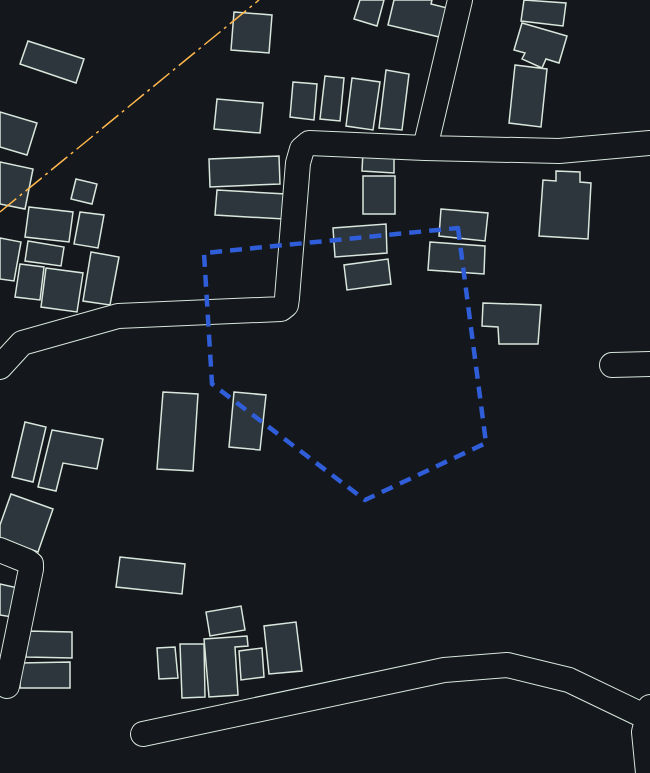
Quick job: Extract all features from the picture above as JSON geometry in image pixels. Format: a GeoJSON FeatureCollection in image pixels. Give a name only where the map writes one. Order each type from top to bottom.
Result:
{"type":"FeatureCollection","features":[{"type":"Feature","properties":{"kind":"street"},"geometry":{"type":"LineString","coordinates":[[425,148],[460,0]]}},
{"type":"Feature","properties":{"kind":"street"},"geometry":{"type":"LineString","coordinates":[[0,367],[22,343],[118,316],[281,309],[286,305],[287,298],[297,163],[302,148],[309,143],[559,151],[650,142]]}},
{"type":"Feature","properties":{"kind":"street"},"geometry":{"type":"LineString","coordinates":[[612,365],[650,363]]}},
{"type":"Feature","properties":{"kind":"street"},"geometry":{"type":"LineString","coordinates":[[0,550],[31,564],[7,686]]}},
{"type":"Feature","properties":{"kind":"street"},"geometry":{"type":"LineString","coordinates":[[143,734],[444,670],[507,665],[569,680],[648,712],[644,732],[648,773]]}},
{"type":"Feature","properties":{"kind":"highlighted area"},"geometry":{"type":"Polygon","coordinates":[[[458,228],[486,443],[365,500],[212,384],[204,253],[458,228]]]}},
{"type":"Feature","properties":{"kind":"building"},"geometry":{"type":"Polygon","coordinates":[[[360,0],[384,0],[377,26],[354,19],[360,0]]]}},
{"type":"Feature","properties":{"kind":"building"},"geometry":{"type":"Polygon","coordinates":[[[394,0],[432,0],[431,4],[455,10],[448,39],[388,25],[394,0]]]}},
{"type":"Feature","properties":{"kind":"building"},"geometry":{"type":"Polygon","coordinates":[[[524,0],[566,3],[563,26],[521,21],[524,0]]]}},
{"type":"Feature","properties":{"kind":"building"},"geometry":{"type":"Polygon","coordinates":[[[234,12],[272,15],[269,53],[231,50],[234,12]]]}},
{"type":"Feature","properties":{"kind":"building"},"geometry":{"type":"Polygon","coordinates":[[[522,23],[567,36],[559,63],[546,59],[542,68],[522,59],[525,53],[514,50],[522,23]]]}},
{"type":"Feature","properties":{"kind":"building"},"geometry":{"type":"Polygon","coordinates":[[[28,41],[84,59],[76,83],[20,64],[28,41]]]}},
{"type":"Feature","properties":{"kind":"building"},"geometry":{"type":"Polygon","coordinates":[[[515,65],[547,69],[541,127],[509,123],[515,65]]]}},
{"type":"Feature","properties":{"kind":"building"},"geometry":{"type":"Polygon","coordinates":[[[386,70],[409,74],[402,130],[379,128],[386,70]]]}},
{"type":"Feature","properties":{"kind":"building"},"geometry":{"type":"Polygon","coordinates":[[[325,76],[344,78],[340,121],[320,119],[325,76]]]}},
{"type":"Feature","properties":{"kind":"building"},"geometry":{"type":"Polygon","coordinates":[[[352,78],[380,82],[373,130],[346,126],[352,78]]]}},
{"type":"Feature","properties":{"kind":"building"},"geometry":{"type":"Polygon","coordinates":[[[293,82],[317,84],[314,120],[290,117],[293,82]]]}},
{"type":"Feature","properties":{"kind":"building"},"geometry":{"type":"Polygon","coordinates":[[[217,99],[263,103],[260,133],[214,129],[217,99]]]}},
{"type":"Feature","properties":{"kind":"building"},"geometry":{"type":"Polygon","coordinates":[[[0,112],[37,123],[27,155],[0,147],[0,112]]]}},
{"type":"Feature","properties":{"kind":"building"},"geometry":{"type":"Polygon","coordinates":[[[363,151],[394,152],[394,173],[362,171],[363,151]]]}},
{"type":"Feature","properties":{"kind":"building"},"geometry":{"type":"Polygon","coordinates":[[[279,156],[280,184],[210,187],[209,159],[279,156]]]}},
{"type":"Feature","properties":{"kind":"building"},"geometry":{"type":"Polygon","coordinates":[[[0,162],[33,169],[25,209],[0,204],[0,162]]]}},
{"type":"Feature","properties":{"kind":"building"},"geometry":{"type":"Polygon","coordinates":[[[556,171],[580,172],[580,182],[591,183],[588,239],[539,236],[543,180],[556,181],[556,171]]]}},
{"type":"Feature","properties":{"kind":"building"},"geometry":{"type":"Polygon","coordinates":[[[363,176],[395,176],[395,214],[363,214],[363,176]]]}},
{"type":"Feature","properties":{"kind":"building"},"geometry":{"type":"Polygon","coordinates":[[[76,179],[97,184],[92,204],[71,199],[76,179]]]}},
{"type":"Feature","properties":{"kind":"building"},"geometry":{"type":"Polygon","coordinates":[[[217,190],[286,194],[284,219],[215,215],[217,190]]]}},
{"type":"Feature","properties":{"kind":"building"},"geometry":{"type":"Polygon","coordinates":[[[29,207],[73,212],[69,242],[25,237],[29,207]]]}},
{"type":"Feature","properties":{"kind":"building"},"geometry":{"type":"Polygon","coordinates":[[[441,209],[488,213],[485,241],[439,236],[441,209]]]}},
{"type":"Feature","properties":{"kind":"building"},"geometry":{"type":"Polygon","coordinates":[[[80,212],[104,215],[98,248],[74,244],[80,212]]]}},
{"type":"Feature","properties":{"kind":"building"},"geometry":{"type":"Polygon","coordinates":[[[386,224],[387,253],[335,257],[333,228],[386,224]]]}},
{"type":"Feature","properties":{"kind":"building"},"geometry":{"type":"Polygon","coordinates":[[[0,238],[21,242],[14,281],[0,279],[0,238]]]}},
{"type":"Feature","properties":{"kind":"building"},"geometry":{"type":"Polygon","coordinates":[[[28,241],[64,247],[61,266],[25,261],[28,241]]]}},
{"type":"Feature","properties":{"kind":"building"},"geometry":{"type":"Polygon","coordinates":[[[430,242],[485,246],[484,274],[428,270],[430,242]]]}},
{"type":"Feature","properties":{"kind":"building"},"geometry":{"type":"Polygon","coordinates":[[[91,252],[119,257],[110,305],[83,301],[91,252]]]}},
{"type":"Feature","properties":{"kind":"building"},"geometry":{"type":"Polygon","coordinates":[[[388,259],[391,284],[347,290],[344,265],[388,259]]]}},
{"type":"Feature","properties":{"kind":"building"},"geometry":{"type":"Polygon","coordinates":[[[20,264],[44,267],[40,300],[15,297],[20,264]]]}},
{"type":"Feature","properties":{"kind":"building"},"geometry":{"type":"Polygon","coordinates":[[[46,268],[83,273],[77,312],[41,307],[46,268]]]}},
{"type":"Feature","properties":{"kind":"building"},"geometry":{"type":"Polygon","coordinates":[[[483,303],[541,305],[538,344],[499,344],[498,327],[482,326],[483,303]]]}},
{"type":"Feature","properties":{"kind":"building"},"geometry":{"type":"Polygon","coordinates":[[[163,392],[198,394],[193,471],[157,469],[163,392]]]}},
{"type":"Feature","properties":{"kind":"building"},"geometry":{"type":"Polygon","coordinates":[[[234,392],[266,395],[260,450],[229,447],[234,392]]]}},
{"type":"Feature","properties":{"kind":"building"},"geometry":{"type":"Polygon","coordinates":[[[25,422],[46,427],[33,482],[12,477],[25,422]]]}},
{"type":"Feature","properties":{"kind":"building"},"geometry":{"type":"Polygon","coordinates":[[[52,430],[103,439],[97,469],[63,463],[56,491],[38,487],[52,430]]]}},
{"type":"Feature","properties":{"kind":"building"},"geometry":{"type":"Polygon","coordinates":[[[11,494],[53,509],[38,552],[0,539],[0,525],[11,494]]]}},
{"type":"Feature","properties":{"kind":"building"},"geometry":{"type":"Polygon","coordinates":[[[120,557],[185,564],[182,594],[116,587],[120,557]]]}},
{"type":"Feature","properties":{"kind":"building"},"geometry":{"type":"Polygon","coordinates":[[[0,584],[18,588],[12,617],[0,615],[0,584]]]}},
{"type":"Feature","properties":{"kind":"building"},"geometry":{"type":"Polygon","coordinates":[[[241,606],[245,630],[210,636],[206,612],[241,606]]]}},
{"type":"Feature","properties":{"kind":"building"},"geometry":{"type":"Polygon","coordinates":[[[296,622],[302,671],[269,674],[264,626],[296,622]]]}},
{"type":"Feature","properties":{"kind":"building"},"geometry":{"type":"Polygon","coordinates":[[[26,631],[72,632],[72,658],[26,657],[26,631]]]}},
{"type":"Feature","properties":{"kind":"building"},"geometry":{"type":"Polygon","coordinates":[[[247,636],[248,646],[235,647],[238,695],[209,697],[204,639],[247,636]]]}},
{"type":"Feature","properties":{"kind":"building"},"geometry":{"type":"Polygon","coordinates":[[[180,644],[204,644],[205,697],[182,698],[180,644]]]}},
{"type":"Feature","properties":{"kind":"building"},"geometry":{"type":"Polygon","coordinates":[[[175,647],[178,678],[159,679],[157,648],[175,647]]]}},
{"type":"Feature","properties":{"kind":"building"},"geometry":{"type":"Polygon","coordinates":[[[262,648],[264,677],[241,680],[239,651],[262,648]]]}},
{"type":"Feature","properties":{"kind":"building"},"geometry":{"type":"Polygon","coordinates":[[[70,662],[70,688],[20,688],[20,663],[70,662]]]}},
{"type":"Feature","properties":{"kind":"power"},"geometry":{"type":"LineString","coordinates":[[0,212],[259,0]]}}]}
